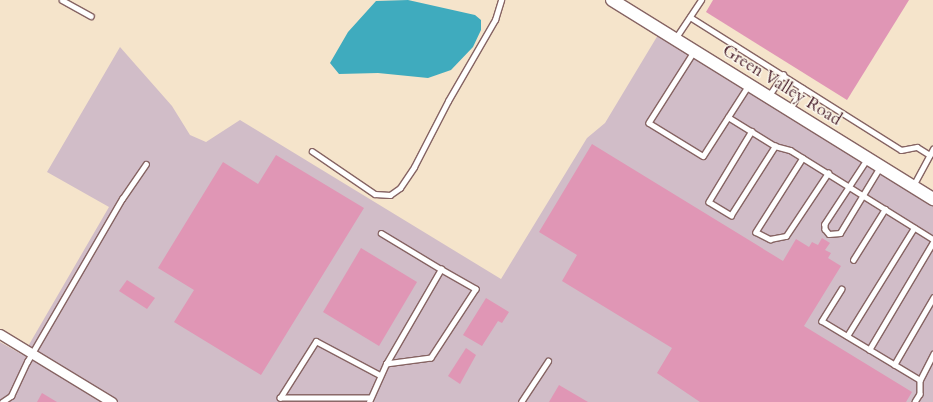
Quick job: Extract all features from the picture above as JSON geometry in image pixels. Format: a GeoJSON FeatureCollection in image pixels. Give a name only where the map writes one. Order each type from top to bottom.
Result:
{"type":"FeatureCollection","features":[{"type":"Feature","properties":{"kind":"street","name":"Green Valley Road"},"geometry":{"type":"LineString","coordinates":[[612,0],[933,199]]}},
{"type":"Feature","properties":{"kind":"street"},"geometry":{"type":"LineString","coordinates":[[0,334],[112,402]]}},
{"type":"Feature","properties":{"kind":"lane"},"geometry":{"type":"LineString","coordinates":[[62,0],[91,16]]}},
{"type":"Feature","properties":{"kind":"lane"},"geometry":{"type":"LineString","coordinates":[[312,151],[375,194],[390,195],[400,188],[414,167],[448,101],[495,20],[501,0]]}},
{"type":"Feature","properties":{"kind":"lane"},"geometry":{"type":"LineString","coordinates":[[675,39],[701,0]]}},
{"type":"Feature","properties":{"kind":"lane"},"geometry":{"type":"LineString","coordinates":[[690,17],[901,150],[917,147],[930,155]]}},
{"type":"Feature","properties":{"kind":"lane"},"geometry":{"type":"LineString","coordinates":[[695,51],[649,123],[703,156],[749,85]]}},
{"type":"Feature","properties":{"kind":"lane"},"geometry":{"type":"LineString","coordinates":[[768,97],[783,75]]}},
{"type":"Feature","properties":{"kind":"lane"},"geometry":{"type":"LineString","coordinates":[[790,109],[802,88]]}},
{"type":"Feature","properties":{"kind":"lane"},"geometry":{"type":"LineString","coordinates":[[728,117],[775,146],[790,150],[850,186],[933,241],[869,350]]}},
{"type":"Feature","properties":{"kind":"lane"},"geometry":{"type":"LineString","coordinates":[[752,131],[709,202],[731,215],[775,146]]}},
{"type":"Feature","properties":{"kind":"lane"},"geometry":{"type":"LineString","coordinates":[[913,186],[933,149]]}},
{"type":"Feature","properties":{"kind":"lane"},"geometry":{"type":"LineString","coordinates":[[803,158],[756,232],[770,239],[786,236],[828,173]]}},
{"type":"Feature","properties":{"kind":"lane"},"geometry":{"type":"LineString","coordinates":[[868,158],[825,224],[825,229],[829,234],[840,232],[881,166]]}},
{"type":"Feature","properties":{"kind":"lane"},"geometry":{"type":"LineString","coordinates":[[2,402],[11,396],[33,354],[122,198],[146,164]]}},
{"type":"Feature","properties":{"kind":"lane"},"geometry":{"type":"LineString","coordinates":[[853,260],[885,209]]}},
{"type":"Feature","properties":{"kind":"lane"},"geometry":{"type":"LineString","coordinates":[[847,336],[914,228]]}},
{"type":"Feature","properties":{"kind":"lane"},"geometry":{"type":"LineString","coordinates":[[381,233],[476,289],[431,358],[386,364]]}},
{"type":"Feature","properties":{"kind":"lane"},"geometry":{"type":"LineString","coordinates":[[380,375],[316,341],[280,398],[370,400],[380,375],[441,269]]}},
{"type":"Feature","properties":{"kind":"lane"},"geometry":{"type":"LineString","coordinates":[[842,289],[822,321],[920,380]]}},
{"type":"Feature","properties":{"kind":"lane"},"geometry":{"type":"LineString","coordinates":[[894,365],[933,298]]}},
{"type":"Feature","properties":{"kind":"lane"},"geometry":{"type":"LineString","coordinates":[[915,402],[920,394],[920,380],[933,354]]}},
{"type":"Feature","properties":{"kind":"lane"},"geometry":{"type":"LineString","coordinates":[[521,402],[548,361]]}},
{"type":"Feature","properties":{"kind":"shaded area"},"geometry":{"type":"Polygon","coordinates":[[[661,30],[933,199],[933,402],[0,402],[0,342],[23,355],[109,207],[47,172],[120,47],[172,106],[190,135],[206,142],[240,120],[501,279],[587,138],[605,123],[661,30]]]}},
{"type":"Feature","properties":{"kind":"water"},"geometry":{"type":"Polygon","coordinates":[[[408,0],[475,15],[481,20],[481,30],[473,47],[451,70],[428,78],[378,73],[339,74],[330,63],[348,32],[376,1],[408,0]]]}},
{"type":"Feature","properties":{"kind":"building"},"geometry":{"type":"Polygon","coordinates":[[[713,0],[909,0],[847,100],[706,12],[713,0]]]}},
{"type":"Feature","properties":{"kind":"building"},"geometry":{"type":"Polygon","coordinates":[[[592,144],[783,261],[796,239],[809,247],[812,242],[818,245],[822,238],[830,243],[825,250],[831,253],[828,258],[841,266],[804,326],[912,392],[906,402],[700,402],[657,373],[672,348],[562,281],[577,255],[539,232],[592,144]]]}},
{"type":"Feature","properties":{"kind":"building"},"geometry":{"type":"Polygon","coordinates":[[[276,155],[364,208],[261,375],[174,322],[194,290],[158,268],[223,162],[258,184],[276,155]]]}},
{"type":"Feature","properties":{"kind":"building"},"geometry":{"type":"Polygon","coordinates":[[[361,248],[417,282],[379,346],[323,312],[361,248]]]}},
{"type":"Feature","properties":{"kind":"building"},"geometry":{"type":"Polygon","coordinates":[[[127,280],[155,298],[147,309],[119,291],[127,280]]]}},
{"type":"Feature","properties":{"kind":"building"},"geometry":{"type":"Polygon","coordinates":[[[486,298],[509,312],[502,323],[498,321],[482,346],[463,335],[486,298]]]}},
{"type":"Feature","properties":{"kind":"building"},"geometry":{"type":"Polygon","coordinates":[[[466,348],[476,355],[460,384],[448,376],[466,348]]]}},
{"type":"Feature","properties":{"kind":"building"},"geometry":{"type":"Polygon","coordinates":[[[559,385],[588,402],[549,402],[559,385]]]}},
{"type":"Feature","properties":{"kind":"building"},"geometry":{"type":"Polygon","coordinates":[[[42,393],[57,402],[37,402],[42,393]]]}}]}
